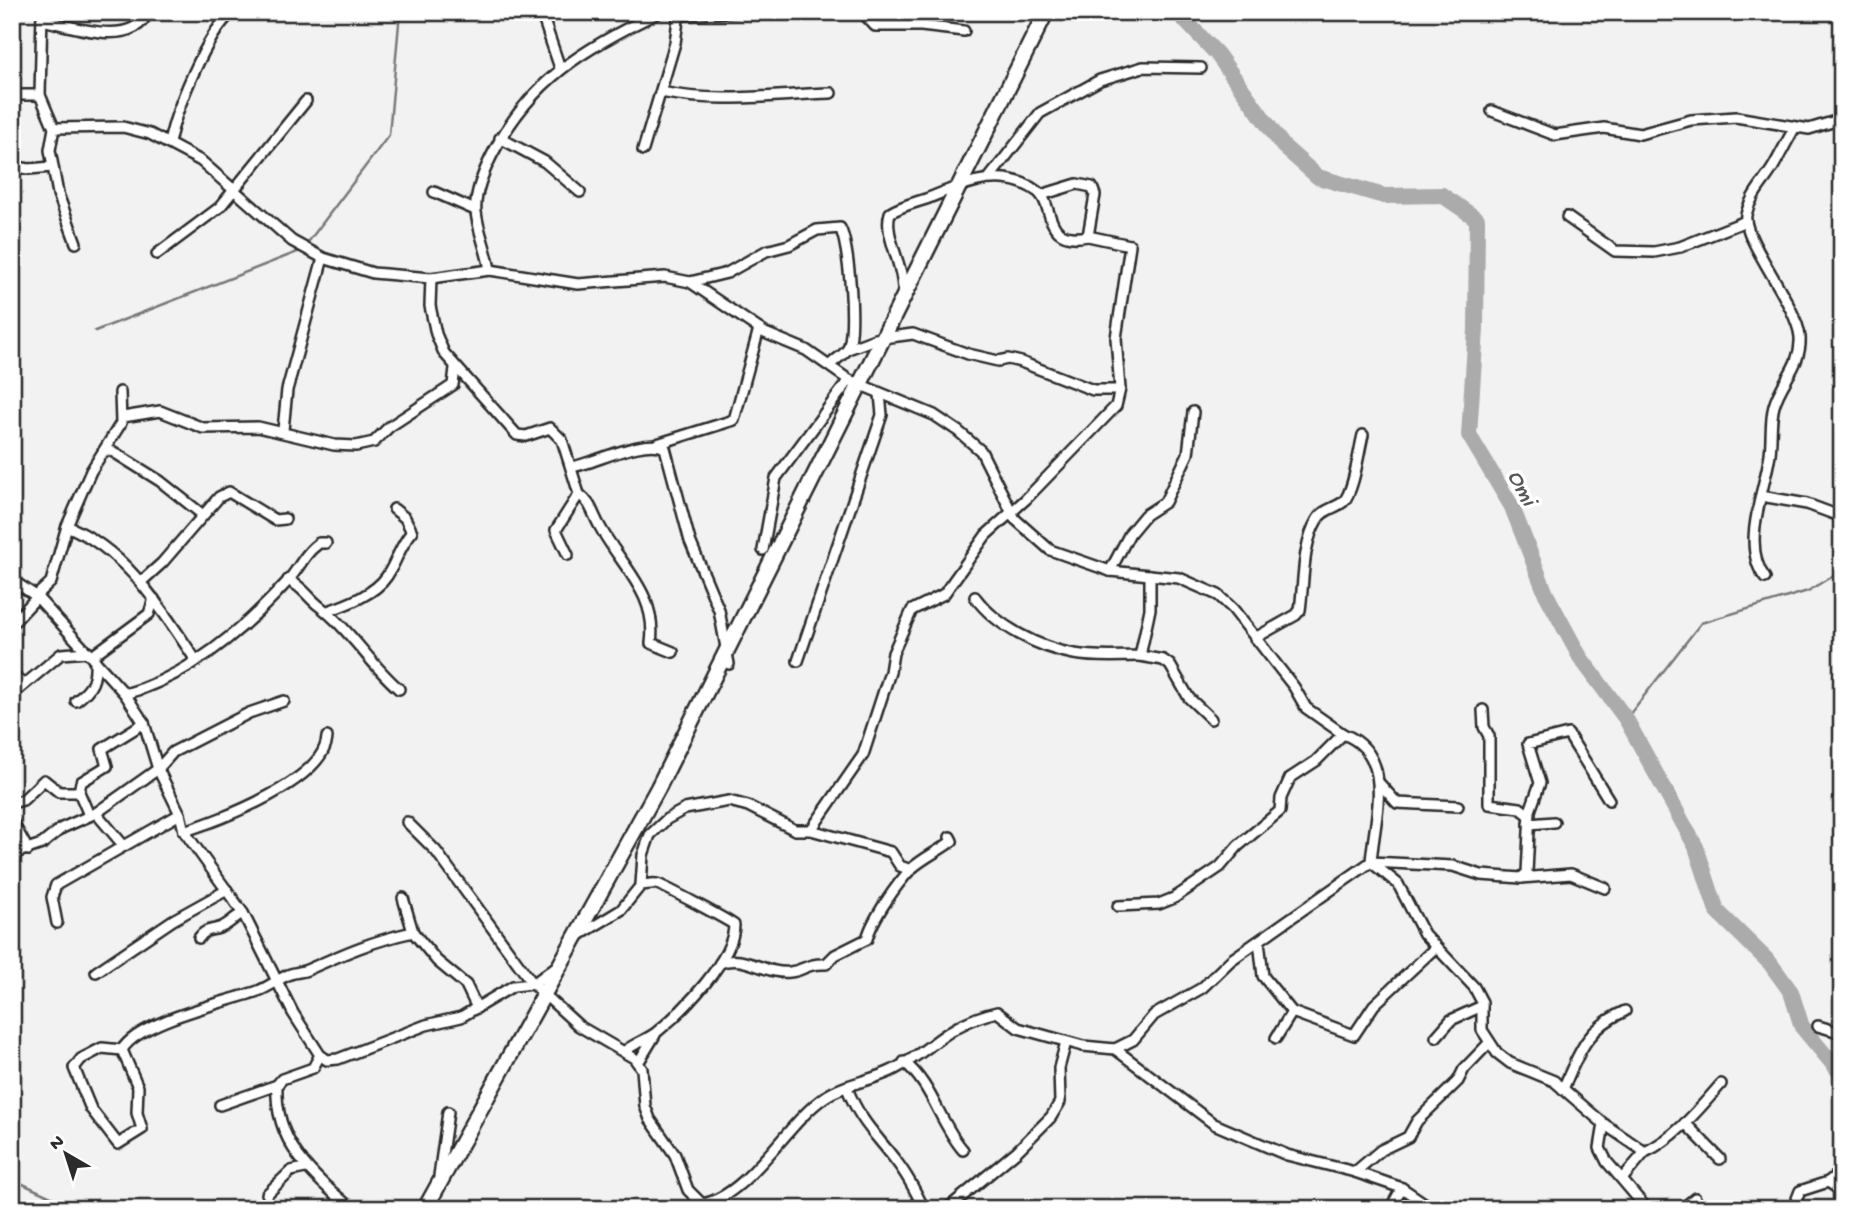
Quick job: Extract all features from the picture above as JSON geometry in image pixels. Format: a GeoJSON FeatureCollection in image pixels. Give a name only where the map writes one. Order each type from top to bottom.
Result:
{"type":"FeatureCollection","features":[{"type":"Feature","properties":{"kind":"highway"},"geometry":{"type":"LineString","coordinates":[[425,1209],[658,788],[1046,12]]}},
{"type":"Feature","properties":{"kind":"street"},"geometry":{"type":"LineString","coordinates":[[76,243],[58,194],[50,150],[54,128],[40,95],[42,16],[124,33],[137,27],[148,12]]}},
{"type":"Feature","properties":{"kind":"street"},"geometry":{"type":"LineString","coordinates":[[169,144],[173,124],[210,40],[232,12]]}},
{"type":"Feature","properties":{"kind":"street"},"geometry":{"type":"LineString","coordinates":[[541,12],[560,68]]}},
{"type":"Feature","properties":{"kind":"street"},"geometry":{"type":"LineString","coordinates":[[491,270],[475,210],[482,177],[500,138],[525,101],[560,68],[660,12]]}},
{"type":"Feature","properties":{"kind":"street"},"geometry":{"type":"LineString","coordinates":[[643,150],[676,43],[679,14],[736,12]]}},
{"type":"Feature","properties":{"kind":"street"},"geometry":{"type":"LineString","coordinates":[[862,12],[875,26],[920,26],[964,31]]}},
{"type":"Feature","properties":{"kind":"street"},"geometry":{"type":"LineString","coordinates":[[876,339],[895,320],[904,290],[904,273],[888,227],[890,213],[990,177],[1041,113],[1100,80],[1143,66],[1201,68]]}},
{"type":"Feature","properties":{"kind":"street"},"geometry":{"type":"LineString","coordinates":[[661,92],[692,99],[831,93]]}},
{"type":"Feature","properties":{"kind":"street"},"geometry":{"type":"LineString","coordinates":[[12,95],[40,95]]}},
{"type":"Feature","properties":{"kind":"street"},"geometry":{"type":"LineString","coordinates":[[157,254],[220,207],[306,101]]}},
{"type":"Feature","properties":{"kind":"street"},"geometry":{"type":"LineString","coordinates":[[1492,111],[1555,135],[1604,128],[1640,134],[1691,120],[1736,117],[1810,129],[1841,121]]}},
{"type":"Feature","properties":{"kind":"street"},"geometry":{"type":"LineString","coordinates":[[54,128],[123,127],[169,144],[201,161],[268,223],[323,258],[373,273],[431,278],[491,270],[578,284],[665,277],[690,282],[759,329],[806,350],[849,380],[934,415],[958,431],[981,452],[1011,511],[1026,531],[1050,550],[1110,571],[1179,578],[1218,595],[1255,638],[1306,708],[1365,747],[1373,761],[1381,790],[1374,825],[1371,862]]}},
{"type":"Feature","properties":{"kind":"street"},"geometry":{"type":"LineString","coordinates":[[1765,578],[1760,572],[1753,534],[1770,452],[1774,405],[1795,369],[1800,336],[1786,299],[1762,258],[1746,221],[1753,194],[1770,171],[1795,127]]}},
{"type":"Feature","properties":{"kind":"street"},"geometry":{"type":"LineString","coordinates":[[500,138],[537,157],[580,192]]}},
{"type":"Feature","properties":{"kind":"street"},"geometry":{"type":"LineString","coordinates":[[12,166],[29,169],[52,167]]}},
{"type":"Feature","properties":{"kind":"street"},"geometry":{"type":"LineString","coordinates":[[811,830],[863,755],[890,672],[893,653],[912,610],[944,594],[986,535],[1098,427],[1116,406],[1119,390],[1116,338],[1130,245],[1088,236],[1065,235],[1056,228],[1041,195],[1026,185],[990,177]]}},
{"type":"Feature","properties":{"kind":"street"},"geometry":{"type":"LineString","coordinates":[[1041,195],[1077,184],[1092,187],[1096,195],[1088,236]]}},
{"type":"Feature","properties":{"kind":"street"},"geometry":{"type":"LineString","coordinates":[[435,191],[475,210]]}},
{"type":"Feature","properties":{"kind":"street"},"geometry":{"type":"LineString","coordinates":[[1567,217],[1615,251],[1654,252],[1679,247],[1746,221]]}},
{"type":"Feature","properties":{"kind":"street"},"geometry":{"type":"LineString","coordinates":[[690,282],[727,274],[766,251],[789,245],[817,230],[840,228],[851,304],[848,349]]}},
{"type":"Feature","properties":{"kind":"street"},"geometry":{"type":"LineString","coordinates":[[283,430],[287,390],[323,258]]}},
{"type":"Feature","properties":{"kind":"street"},"geometry":{"type":"LineString","coordinates":[[431,278],[433,288],[430,306],[436,334],[455,368],[517,435],[526,436],[550,428],[555,430],[572,467],[579,494],[590,502],[599,526],[643,592],[653,631],[651,643],[673,652]]}},
{"type":"Feature","properties":{"kind":"street"},"geometry":{"type":"LineString","coordinates":[[572,467],[611,453],[657,444],[734,420],[759,329]]}},
{"type":"Feature","properties":{"kind":"street"},"geometry":{"type":"LineString","coordinates":[[830,365],[848,349],[876,339],[913,334],[968,354],[998,361],[1021,362],[1052,375],[1065,376],[1093,390],[1119,390]]}},
{"type":"Feature","properties":{"kind":"street"},"geometry":{"type":"LineString","coordinates":[[123,416],[160,411],[191,425],[213,430],[246,426],[283,430],[334,444],[356,446],[374,442],[389,427],[453,385],[455,368]]}},
{"type":"Feature","properties":{"kind":"street"},"geometry":{"type":"LineString","coordinates":[[763,550],[776,478],[849,380]]}},
{"type":"Feature","properties":{"kind":"street"},"geometry":{"type":"LineString","coordinates":[[12,624],[51,582],[67,526],[96,460],[104,451],[123,416],[120,392]]}},
{"type":"Feature","properties":{"kind":"street"},"geometry":{"type":"LineString","coordinates":[[798,661],[800,648],[813,623],[843,521],[882,415],[880,394]]}},
{"type":"Feature","properties":{"kind":"street"},"geometry":{"type":"LineString","coordinates":[[1110,571],[1130,533],[1145,515],[1165,502],[1188,454],[1193,412]]}},
{"type":"Feature","properties":{"kind":"street"},"geometry":{"type":"LineString","coordinates":[[1255,638],[1296,615],[1300,610],[1308,547],[1317,520],[1325,511],[1343,502],[1349,493],[1363,435]]}},
{"type":"Feature","properties":{"kind":"street"},"geometry":{"type":"LineString","coordinates":[[657,444],[665,449],[671,463],[690,541],[719,610],[729,664]]}},
{"type":"Feature","properties":{"kind":"street"},"geometry":{"type":"LineString","coordinates":[[104,451],[111,451],[160,481],[203,515]]}},
{"type":"Feature","properties":{"kind":"street"},"geometry":{"type":"LineString","coordinates":[[142,581],[219,497],[229,492],[275,520],[285,519]]}},
{"type":"Feature","properties":{"kind":"street"},"geometry":{"type":"LineString","coordinates":[[568,555],[556,530],[579,494]]}},
{"type":"Feature","properties":{"kind":"street"},"geometry":{"type":"LineString","coordinates":[[1761,496],[1807,504],[1842,517]]}},
{"type":"Feature","properties":{"kind":"street"},"geometry":{"type":"LineString","coordinates":[[328,611],[365,594],[386,578],[401,544],[412,532],[405,518],[394,509]]}},
{"type":"Feature","properties":{"kind":"street"},"geometry":{"type":"LineString","coordinates":[[67,526],[92,536],[142,581],[195,659]]}},
{"type":"Feature","properties":{"kind":"street"},"geometry":{"type":"LineString","coordinates":[[125,694],[172,677],[243,625],[288,580],[308,553],[319,543],[326,542]]}},
{"type":"Feature","properties":{"kind":"street"},"geometry":{"type":"LineString","coordinates":[[1140,656],[1150,609],[1150,575]]}},
{"type":"Feature","properties":{"kind":"street"},"geometry":{"type":"LineString","coordinates":[[12,580],[37,596],[125,694],[144,723],[158,769],[180,814],[184,831],[200,857],[243,913],[322,1059]]}},
{"type":"Feature","properties":{"kind":"street"},"geometry":{"type":"LineString","coordinates":[[288,580],[328,611],[352,634],[380,672],[399,689]]}},
{"type":"Feature","properties":{"kind":"street"},"geometry":{"type":"LineString","coordinates":[[975,597],[986,612],[1006,626],[1045,646],[1073,654],[1140,656],[1163,660],[1170,666],[1189,698],[1211,719]]}},
{"type":"Feature","properties":{"kind":"street"},"geometry":{"type":"LineString","coordinates":[[12,695],[61,653],[92,656],[149,614],[154,599]]}},
{"type":"Feature","properties":{"kind":"street"},"geometry":{"type":"LineString","coordinates":[[76,701],[89,691],[95,679],[92,656]]}},
{"type":"Feature","properties":{"kind":"street"},"geometry":{"type":"LineString","coordinates":[[12,674],[23,684]]}},
{"type":"Feature","properties":{"kind":"street"},"geometry":{"type":"LineString","coordinates":[[12,854],[28,850],[93,814],[158,769],[173,752],[248,713],[284,701]]}},
{"type":"Feature","properties":{"kind":"street"},"geometry":{"type":"LineString","coordinates":[[1483,710],[1484,727],[1489,736],[1489,804],[1520,807],[1529,820]]}},
{"type":"Feature","properties":{"kind":"street"},"geometry":{"type":"LineString","coordinates":[[124,846],[93,814],[79,792],[81,782],[107,766],[102,749],[144,723]]}},
{"type":"Feature","properties":{"kind":"street"},"geometry":{"type":"LineString","coordinates":[[1118,905],[1159,904],[1220,867],[1238,846],[1280,811],[1281,798],[1290,778],[1316,761],[1343,734]]}},
{"type":"Feature","properties":{"kind":"street"},"geometry":{"type":"LineString","coordinates":[[1521,878],[1527,873],[1529,820],[1540,783],[1528,744],[1567,734],[1609,800]]}},
{"type":"Feature","properties":{"kind":"street"},"geometry":{"type":"LineString","coordinates":[[184,831],[260,799],[302,775],[327,748],[327,737]]}},
{"type":"Feature","properties":{"kind":"street"},"geometry":{"type":"LineString","coordinates":[[12,803],[23,800],[44,780],[59,792],[79,792]]}},
{"type":"Feature","properties":{"kind":"street"},"geometry":{"type":"LineString","coordinates":[[1379,783],[1396,803],[1458,806]]}},
{"type":"Feature","properties":{"kind":"street"},"geometry":{"type":"LineString","coordinates":[[220,1105],[277,1085],[282,1079],[322,1059],[362,1051],[426,1025],[461,1017],[513,986],[533,984],[563,961],[579,934],[610,919],[640,885],[643,855],[650,835],[667,819],[684,809],[729,801],[748,806],[795,830],[811,830],[891,852],[901,866],[911,870]]}},
{"type":"Feature","properties":{"kind":"street"},"geometry":{"type":"LineString","coordinates":[[57,923],[52,897],[56,885],[180,814]]}},
{"type":"Feature","properties":{"kind":"street"},"geometry":{"type":"LineString","coordinates":[[1529,820],[1554,822]]}},
{"type":"Feature","properties":{"kind":"street"},"geometry":{"type":"LineString","coordinates":[[12,821],[28,850]]}},
{"type":"Feature","properties":{"kind":"street"},"geometry":{"type":"LineString","coordinates":[[407,822],[436,851],[533,984],[579,1026],[625,1051],[638,1063],[642,1069],[645,1106],[650,1119],[675,1155],[688,1190],[702,1207],[716,1202],[737,1187],[826,1096],[904,1062],[950,1030],[997,1012],[1018,1028],[1066,1042],[1115,1049],[1214,1124],[1287,1155],[1355,1172],[1402,1188],[1433,1209]]}},
{"type":"Feature","properties":{"kind":"street"},"geometry":{"type":"LineString","coordinates":[[720,963],[731,958],[790,972],[810,963],[826,964],[835,955],[867,939],[869,929],[911,870],[952,841],[950,836]]}},
{"type":"Feature","properties":{"kind":"street"},"geometry":{"type":"LineString","coordinates":[[1371,862],[1398,884],[1423,934],[1474,988],[1482,1006],[1482,1031],[1489,1043],[1510,1063],[1528,1068],[1563,1089],[1604,1124],[1645,1152]]}},
{"type":"Feature","properties":{"kind":"street"},"geometry":{"type":"LineString","coordinates":[[1115,1049],[1133,1040],[1154,1015],[1202,988],[1231,960],[1371,862],[1453,866],[1481,875],[1521,878],[1571,874],[1605,888]]}},
{"type":"Feature","properties":{"kind":"street"},"geometry":{"type":"LineString","coordinates":[[638,1063],[656,1033],[720,963],[734,934],[734,925],[726,918],[709,912],[658,884],[640,885]]}},
{"type":"Feature","properties":{"kind":"street"},"geometry":{"type":"LineString","coordinates":[[96,972],[173,920],[227,890]]}},
{"type":"Feature","properties":{"kind":"street"},"geometry":{"type":"LineString","coordinates":[[403,898],[413,932],[431,955],[466,985],[477,1008]]}},
{"type":"Feature","properties":{"kind":"street"},"geometry":{"type":"LineString","coordinates":[[199,938],[203,933],[228,924],[243,913]]}},
{"type":"Feature","properties":{"kind":"street"},"geometry":{"type":"LineString","coordinates":[[122,1050],[138,1087],[136,1114],[142,1129],[118,1144],[91,1109],[74,1068],[80,1059],[102,1048],[122,1050],[138,1035],[206,1005],[279,983],[286,976],[303,972],[359,945],[413,932]]}},
{"type":"Feature","properties":{"kind":"street"},"geometry":{"type":"LineString","coordinates":[[1259,941],[1263,976],[1292,1012],[1354,1035],[1374,1005],[1436,947]]}},
{"type":"Feature","properties":{"kind":"street"},"geometry":{"type":"LineString","coordinates":[[1436,1037],[1451,1020],[1482,1006]]}},
{"type":"Feature","properties":{"kind":"street"},"geometry":{"type":"LineString","coordinates":[[1563,1089],[1582,1049],[1601,1022],[1625,1011]]}},
{"type":"Feature","properties":{"kind":"street"},"geometry":{"type":"LineString","coordinates":[[1276,1038],[1292,1012]]}},
{"type":"Feature","properties":{"kind":"street"},"geometry":{"type":"LineString","coordinates":[[1818,1026],[1842,1033]]}},
{"type":"Feature","properties":{"kind":"street"},"geometry":{"type":"LineString","coordinates":[[625,1051],[656,1033]]}},
{"type":"Feature","properties":{"kind":"street"},"geometry":{"type":"LineString","coordinates":[[947,1209],[1017,1151],[1051,1117],[1060,1102],[1059,1068],[1066,1042]]}},
{"type":"Feature","properties":{"kind":"street"},"geometry":{"type":"LineString","coordinates":[[1355,1172],[1381,1150],[1408,1137],[1418,1121],[1458,1081],[1464,1069],[1489,1043]]}},
{"type":"Feature","properties":{"kind":"street"},"geometry":{"type":"LineString","coordinates":[[904,1062],[918,1074],[948,1132],[964,1150]]}},
{"type":"Feature","properties":{"kind":"street"},"geometry":{"type":"LineString","coordinates":[[1622,1179],[1645,1152],[1657,1146],[1685,1123],[1721,1084]]}},
{"type":"Feature","properties":{"kind":"street"},"geometry":{"type":"LineString","coordinates":[[277,1085],[279,1118],[293,1151],[305,1168],[352,1209]]}},
{"type":"Feature","properties":{"kind":"street"},"geometry":{"type":"LineString","coordinates":[[847,1088],[858,1115],[912,1183],[924,1209]]}},
{"type":"Feature","properties":{"kind":"street"},"geometry":{"type":"LineString","coordinates":[[432,1209],[448,1112]]}},
{"type":"Feature","properties":{"kind":"street"},"geometry":{"type":"LineString","coordinates":[[1685,1123],[1720,1159]]}},
{"type":"Feature","properties":{"kind":"street"},"geometry":{"type":"LineString","coordinates":[[1604,1124],[1600,1148],[1647,1209]]}},
{"type":"Feature","properties":{"kind":"street"},"geometry":{"type":"LineString","coordinates":[[267,1194],[291,1171],[305,1168]]}},
{"type":"Feature","properties":{"kind":"street"},"geometry":{"type":"LineString","coordinates":[[1793,1209],[1800,1191],[1828,1182],[1842,1171]]}},
{"type":"Feature","properties":{"kind":"street"},"geometry":{"type":"LineString","coordinates":[[1828,1182],[1842,1191]]}},
{"type":"Feature","properties":{"kind":"street"},"geometry":{"type":"LineString","coordinates":[[1390,1209],[1402,1188]]}},
{"type":"Feature","properties":{"kind":"street"},"geometry":{"type":"LineString","coordinates":[[1682,1209],[1695,1198]]}},
{"type":"Feature","properties":{"kind":"waterway"},"geometry":{"type":"LineString","coordinates":[[306,245],[389,135],[400,12]]}},
{"type":"Feature","properties":{"kind":"waterway","name":"Omi"},"geometry":{"type":"LineString","coordinates":[[1177,12],[1217,54],[1283,146],[1318,177],[1384,196],[1442,195],[1477,219],[1476,329],[1469,435],[1512,507],[1546,594],[1580,657],[1626,719],[1696,847],[1717,911],[1770,963],[1791,992],[1802,1027],[1842,1075]]}},
{"type":"Feature","properties":{"kind":"waterway"},"geometry":{"type":"LineString","coordinates":[[95,331],[300,251]]}},
{"type":"Feature","properties":{"kind":"waterway"},"geometry":{"type":"LineString","coordinates":[[1626,719],[1701,623],[1808,591],[1842,570]]}},
{"type":"Feature","properties":{"kind":"waterway"},"geometry":{"type":"LineString","coordinates":[[12,1179],[77,1209]]}}]}
